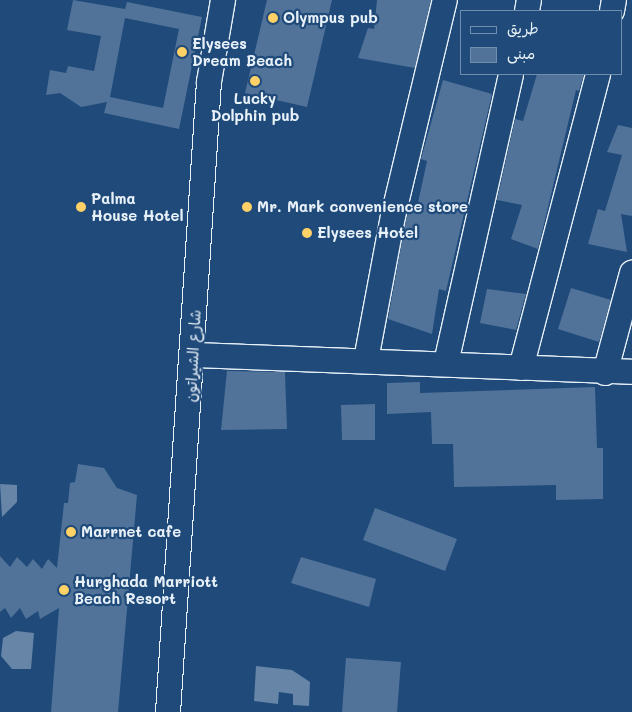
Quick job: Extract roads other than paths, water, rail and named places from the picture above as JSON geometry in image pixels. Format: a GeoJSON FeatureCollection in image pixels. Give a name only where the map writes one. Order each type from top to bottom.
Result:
{"type":"FeatureCollection","features":[{"type":"Feature","properties":{"kind":"street","name":"شارع الشيراتون"},"geometry":{"type":"LineString","coordinates":[[168,712],[194,355],[209,82],[223,0]]}},
{"type":"Feature","properties":{"kind":"street"},"geometry":{"type":"LineString","coordinates":[[366,360],[393,216],[444,0]]}},
{"type":"Feature","properties":{"kind":"street"},"geometry":{"type":"LineString","coordinates":[[446,363],[511,75]]}},
{"type":"Feature","properties":{"kind":"street"},"geometry":{"type":"LineString","coordinates":[[521,368],[598,75]]}},
{"type":"Feature","properties":{"kind":"street"},"geometry":{"type":"LineString","coordinates":[[605,373],[632,273]]}},
{"type":"Feature","properties":{"kind":"street"},"geometry":{"type":"LineString","coordinates":[[194,355],[446,363],[605,373],[632,372]]}},
{"type":"Feature","properties":{"kind":"water"},"geometry":{"type":"Polygon","coordinates":[[[0,484],[17,485],[17,502],[2,517],[0,484]]]}},
{"type":"Feature","properties":{"kind":"water"},"geometry":{"type":"Polygon","coordinates":[[[16,631],[34,633],[31,669],[12,669],[1,656],[3,638],[16,631]]]}},
{"type":"Feature","properties":{"kind":"water"},"geometry":{"type":"Polygon","coordinates":[[[256,666],[292,670],[310,682],[309,706],[293,705],[293,694],[279,692],[278,704],[254,701],[256,666]]]}},
{"type":"Feature","properties":{"kind":"place","name":"Olympus pub"},"geometry":{"type":"Point","coordinates":[273,18]}},
{"type":"Feature","properties":{"kind":"place","name":"Elysees Dream Beach"},"geometry":{"type":"Point","coordinates":[182,52]}},
{"type":"Feature","properties":{"kind":"place","name":"Lucky Dolphin pub"},"geometry":{"type":"Point","coordinates":[255,81]}},
{"type":"Feature","properties":{"kind":"place","name":"Palma House Hotel"},"geometry":{"type":"Point","coordinates":[81,207]}},
{"type":"Feature","properties":{"kind":"place","name":"Mr. Mark convenience store"},"geometry":{"type":"Point","coordinates":[247,207]}},
{"type":"Feature","properties":{"kind":"place","name":"Elysees Hotel"},"geometry":{"type":"Point","coordinates":[307,233]}},
{"type":"Feature","properties":{"kind":"place","name":"Marrnet cafe"},"geometry":{"type":"Point","coordinates":[71,532]}},
{"type":"Feature","properties":{"kind":"place","name":"Hurghada Marriott Beach Resort"},"geometry":{"type":"Point","coordinates":[64,590]}}]}
